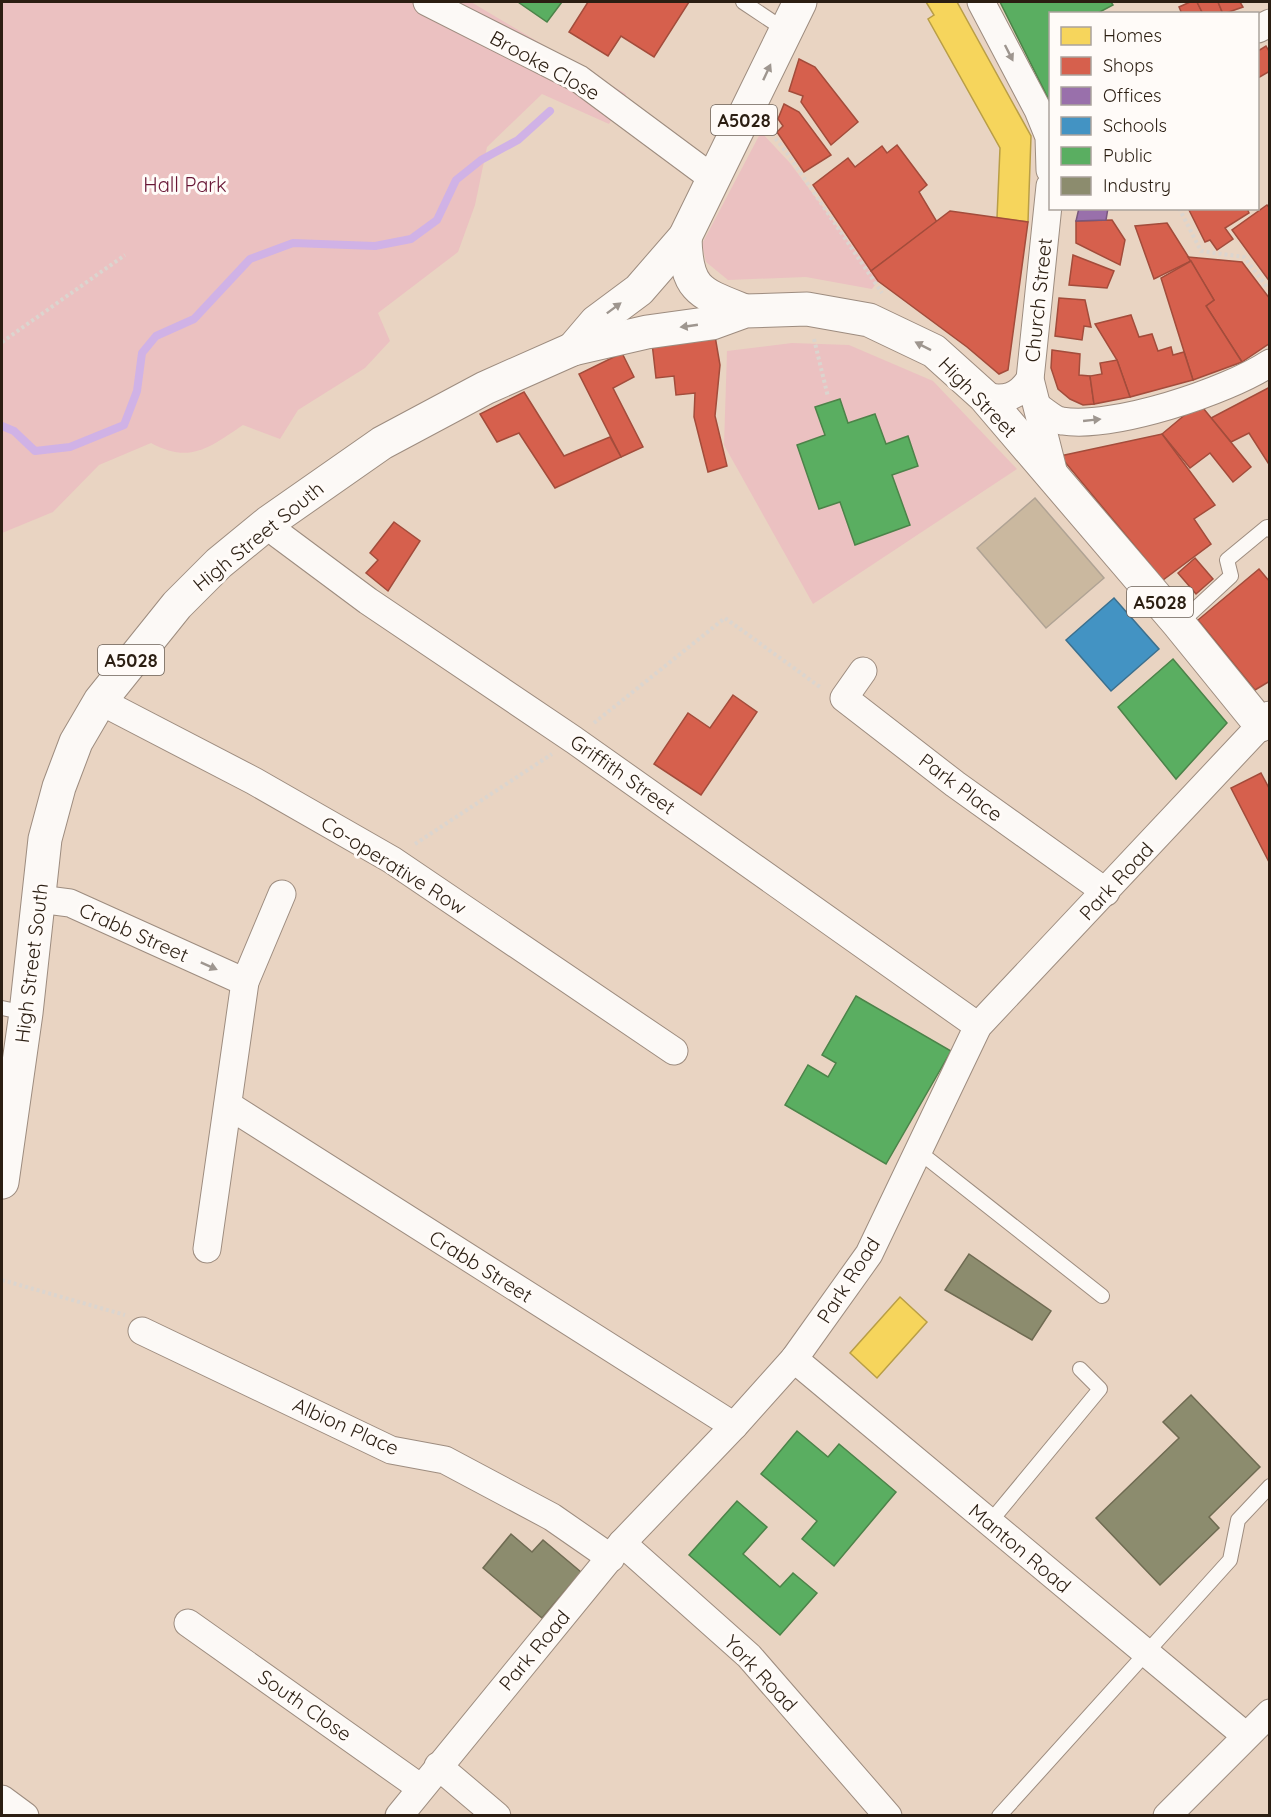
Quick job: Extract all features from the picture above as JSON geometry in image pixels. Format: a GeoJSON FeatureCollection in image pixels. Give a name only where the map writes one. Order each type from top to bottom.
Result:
{"type":"FeatureCollection","features":[{"type":"Feature","properties":{"kind":"main road","name":"A5028"},"geometry":{"type":"LineString","coordinates":[[573,349],[596,322],[639,290],[685,237],[715,180],[794,15]]}},
{"type":"Feature","properties":{"kind":"main road","name":"A5028"},"geometry":{"type":"LineString","coordinates":[[685,237],[686,265],[696,285],[714,299],[745,311]]}},
{"type":"Feature","properties":{"kind":"main road","name":"High Street"},"geometry":{"type":"LineString","coordinates":[[745,311],[807,309],[869,320],[934,351],[984,396],[1056,483]]}},
{"type":"Feature","properties":{"kind":"main road","name":"High Street South"},"geometry":{"type":"LineString","coordinates":[[2,1182],[14,1010],[39,898],[45,839],[58,787],[76,742],[100,701],[177,605],[219,563],[326,480],[403,432],[485,388],[573,349],[647,332],[712,323],[745,311]]}},
{"type":"Feature","properties":{"kind":"main road","name":"A5028"},"geometry":{"type":"LineString","coordinates":[[1056,483],[1265,721]]}},
{"type":"Feature","properties":{"kind":"street","name":"Brooke Close"},"geometry":{"type":"LineString","coordinates":[[427,2],[579,79],[715,180]]}},
{"type":"Feature","properties":{"kind":"street"},"geometry":{"type":"LineString","coordinates":[[981,2],[1049,134]]}},
{"type":"Feature","properties":{"kind":"street","name":"Church Street"},"geometry":{"type":"LineString","coordinates":[[1049,196],[1030,379],[1056,483]]}},
{"type":"Feature","properties":{"kind":"street","name":"High Street"},"geometry":{"type":"LineString","coordinates":[[1038,407],[1059,421],[1088,421],[1132,415],[1226,387],[1269,363]]}},
{"type":"Feature","properties":{"kind":"street","name":"Church Street"},"geometry":{"type":"LineString","coordinates":[[984,396],[999,400],[1012,397],[1023,390],[1030,379]]}},
{"type":"Feature","properties":{"kind":"street","name":"Griffith Street"},"geometry":{"type":"LineString","coordinates":[[269,522],[278,534],[368,601],[574,740],[978,1026]]}},
{"type":"Feature","properties":{"kind":"street"},"geometry":{"type":"LineString","coordinates":[[844,698],[863,671]]}},
{"type":"Feature","properties":{"kind":"street","name":"Park Place"},"geometry":{"type":"LineString","coordinates":[[844,698],[955,784],[1106,892]]}},
{"type":"Feature","properties":{"kind":"street","name":"Co-operative Row"},"geometry":{"type":"LineString","coordinates":[[100,701],[254,781],[392,860],[674,1052]]}},
{"type":"Feature","properties":{"kind":"street","name":"Park Road"},"geometry":{"type":"LineString","coordinates":[[399,1815],[616,1550],[794,1359],[869,1254],[978,1026],[1265,721]]}},
{"type":"Feature","properties":{"kind":"street"},"geometry":{"type":"LineString","coordinates":[[207,1249],[245,982],[282,894]]}},
{"type":"Feature","properties":{"kind":"street","name":"Crabb Street"},"geometry":{"type":"LineString","coordinates":[[39,898],[70,903],[245,982]]}},
{"type":"Feature","properties":{"kind":"street","name":"Crabb Street"},"geometry":{"type":"LineString","coordinates":[[228,1105],[734,1426]]}},
{"type":"Feature","properties":{"kind":"street","name":"Albion Place"},"geometry":{"type":"LineString","coordinates":[[142,1331],[391,1450],[445,1460],[616,1550]]}},
{"type":"Feature","properties":{"kind":"street","name":"Manton Road"},"geometry":{"type":"LineString","coordinates":[[794,1359],[1246,1736]]}},
{"type":"Feature","properties":{"kind":"street","name":"York Road"},"geometry":{"type":"LineString","coordinates":[[616,1550],[749,1656],[888,1815]]}},
{"type":"Feature","properties":{"kind":"street","name":"South Close"},"geometry":{"type":"LineString","coordinates":[[188,1623],[421,1788]]}},
{"type":"Feature","properties":{"kind":"street"},"geometry":{"type":"LineString","coordinates":[[1167,1815],[1269,1713]]}},
{"type":"Feature","properties":{"kind":"street"},"geometry":{"type":"LineString","coordinates":[[438,1767],[496,1815]]}},
{"type":"Feature","properties":{"kind":"street"},"geometry":{"type":"LineString","coordinates":[[2,1799],[25,1815]]}},
{"type":"Feature","properties":{"kind":"lane"},"geometry":{"type":"LineString","coordinates":[[743,2],[773,22],[794,15]]}},
{"type":"Feature","properties":{"kind":"lane"},"geometry":{"type":"LineString","coordinates":[[1179,624],[1231,576],[1227,560],[1267,527],[1269,530]]}},
{"type":"Feature","properties":{"kind":"lane"},"geometry":{"type":"LineString","coordinates":[[918,1151],[1102,1296]]}},
{"type":"Feature","properties":{"kind":"lane"},"geometry":{"type":"LineString","coordinates":[[990,1522],[1100,1389],[1080,1369]]}},
{"type":"Feature","properties":{"kind":"lane"},"geometry":{"type":"LineString","coordinates":[[999,1815],[1148,1654],[1230,1560],[1238,1520],[1269,1486]]}},
{"type":"Feature","properties":{"kind":"path"},"geometry":{"type":"LineString","coordinates":[[750,108],[788,153],[888,301]]}},
{"type":"Feature","properties":{"kind":"path"},"geometry":{"type":"LineString","coordinates":[[1180,210],[1202,251],[1244,257],[1269,291]]}},
{"type":"Feature","properties":{"kind":"path"},"geometry":{"type":"LineString","coordinates":[[2,342],[125,255]]}},
{"type":"Feature","properties":{"kind":"path"},"geometry":{"type":"LineString","coordinates":[[807,309],[828,397]]}},
{"type":"Feature","properties":{"kind":"path"},"geometry":{"type":"LineString","coordinates":[[392,860],[574,740],[725,618],[816,685],[844,698]]}},
{"type":"Feature","properties":{"kind":"path"},"geometry":{"type":"LineString","coordinates":[[2,1280],[132,1317],[142,1331]]}},
{"type":"Feature","properties":{"kind":"green space","name":"Hall Park"},"geometry":{"type":"Polygon","coordinates":[[[2,2],[471,2],[626,94],[609,124],[542,94],[487,147],[475,205],[458,252],[378,313],[390,341],[365,368],[298,410],[280,439],[243,425],[209,446],[188,453],[165,449],[151,443],[99,465],[53,512],[2,533],[2,2]]]}},
{"type":"Feature","properties":{"kind":"green space"},"geometry":{"type":"Polygon","coordinates":[[[761,132],[790,163],[878,281],[872,289],[806,277],[728,280],[706,262],[702,244],[761,132]]]}},
{"type":"Feature","properties":{"kind":"green space"},"geometry":{"type":"Polygon","coordinates":[[[792,343],[849,345],[933,381],[1017,469],[813,604],[724,445],[727,351],[792,343]]]}},
{"type":"Feature","properties":{"kind":"building: Homes"},"geometry":{"type":"Polygon","coordinates":[[[926,2],[957,2],[1031,136],[1028,222],[997,218],[1000,148],[928,19],[934,15],[926,2]]]}},
{"type":"Feature","properties":{"kind":"building: Homes"},"geometry":{"type":"Polygon","coordinates":[[[900,1297],[927,1322],[877,1378],[850,1353],[900,1297]]]}},
{"type":"Feature","properties":{"kind":"building: Shops"},"geometry":{"type":"Polygon","coordinates":[[[588,2],[689,2],[654,57],[621,36],[608,56],[569,32],[588,2]]]}},
{"type":"Feature","properties":{"kind":"building: Shops"},"geometry":{"type":"Polygon","coordinates":[[[1190,2],[1197,2],[1202,12],[1181,12],[1179,7],[1190,2]]]}},
{"type":"Feature","properties":{"kind":"building: Shops"},"geometry":{"type":"Polygon","coordinates":[[[1197,2],[1218,2],[1222,12],[1202,12],[1197,2]]]}},
{"type":"Feature","properties":{"kind":"building: Shops"},"geometry":{"type":"Polygon","coordinates":[[[1218,2],[1240,2],[1243,7],[1229,12],[1222,12],[1218,2]]]}},
{"type":"Feature","properties":{"kind":"building: Shops"},"geometry":{"type":"Polygon","coordinates":[[[1266,46],[1270,53],[1270,71],[1259,77],[1259,50],[1266,46]]]}},
{"type":"Feature","properties":{"kind":"building: Shops"},"geometry":{"type":"Polygon","coordinates":[[[799,59],[815,67],[858,122],[831,145],[801,102],[803,96],[789,91],[799,59]]]}},
{"type":"Feature","properties":{"kind":"building: Shops"},"geometry":{"type":"Polygon","coordinates":[[[784,104],[799,112],[831,155],[804,172],[777,132],[783,126],[778,119],[784,104]]]}},
{"type":"Feature","properties":{"kind":"building: Shops"},"geometry":{"type":"Polygon","coordinates":[[[897,145],[927,185],[919,192],[937,222],[871,271],[813,185],[848,158],[855,167],[882,146],[887,153],[897,145]]]}},
{"type":"Feature","properties":{"kind":"building: Shops"},"geometry":{"type":"Polygon","coordinates":[[[1267,205],[1270,208],[1270,282],[1232,230],[1267,205]]]}},
{"type":"Feature","properties":{"kind":"building: Shops"},"geometry":{"type":"Polygon","coordinates":[[[1189,210],[1248,210],[1249,213],[1225,228],[1233,239],[1217,250],[1210,240],[1205,242],[1189,210]]]}},
{"type":"Feature","properties":{"kind":"building: Shops"},"geometry":{"type":"Polygon","coordinates":[[[950,211],[1028,222],[1008,370],[999,374],[967,347],[878,281],[871,271],[950,211]]]}},
{"type":"Feature","properties":{"kind":"building: Shops"},"geometry":{"type":"Polygon","coordinates":[[[1112,220],[1125,240],[1120,265],[1076,243],[1076,221],[1112,220]]]}},
{"type":"Feature","properties":{"kind":"building: Shops"},"geometry":{"type":"Polygon","coordinates":[[[1167,223],[1191,261],[1154,279],[1135,226],[1167,223]]]}},
{"type":"Feature","properties":{"kind":"building: Shops"},"geometry":{"type":"Polygon","coordinates":[[[1073,255],[1114,271],[1107,288],[1069,285],[1073,255]]]}},
{"type":"Feature","properties":{"kind":"building: Shops"},"geometry":{"type":"Polygon","coordinates":[[[1188,257],[1242,262],[1270,299],[1270,343],[1242,362],[1206,306],[1214,300],[1188,257]]]}},
{"type":"Feature","properties":{"kind":"building: Shops"},"geometry":{"type":"Polygon","coordinates":[[[1191,261],[1214,300],[1206,306],[1242,362],[1193,380],[1161,278],[1191,261]]]}},
{"type":"Feature","properties":{"kind":"building: Shops"},"geometry":{"type":"Polygon","coordinates":[[[1059,298],[1085,300],[1091,327],[1084,326],[1082,340],[1055,336],[1059,298]]]}},
{"type":"Feature","properties":{"kind":"building: Shops"},"geometry":{"type":"Polygon","coordinates":[[[1131,315],[1139,337],[1152,334],[1158,351],[1171,347],[1173,355],[1184,352],[1193,380],[1130,397],[1117,360],[1095,324],[1131,315]]]}},
{"type":"Feature","properties":{"kind":"building: Shops"},"geometry":{"type":"Polygon","coordinates":[[[715,336],[720,365],[715,416],[727,466],[708,472],[694,417],[695,393],[676,395],[674,376],[656,378],[652,343],[715,336]]]}},
{"type":"Feature","properties":{"kind":"building: Shops"},"geometry":{"type":"Polygon","coordinates":[[[1052,350],[1080,354],[1079,375],[1090,376],[1094,404],[1083,405],[1070,399],[1058,389],[1051,368],[1052,350]]]}},
{"type":"Feature","properties":{"kind":"building: Shops"},"geometry":{"type":"Polygon","coordinates":[[[622,353],[634,377],[613,388],[643,447],[621,457],[579,374],[622,353]]]}},
{"type":"Feature","properties":{"kind":"building: Shops"},"geometry":{"type":"Polygon","coordinates":[[[1117,360],[1130,397],[1094,404],[1090,376],[1102,374],[1100,363],[1117,360]]]}},
{"type":"Feature","properties":{"kind":"building: Shops"},"geometry":{"type":"Polygon","coordinates":[[[1270,387],[1270,466],[1249,433],[1231,442],[1211,418],[1270,387]]]}},
{"type":"Feature","properties":{"kind":"building: Shops"},"geometry":{"type":"Polygon","coordinates":[[[524,392],[564,456],[610,437],[621,457],[555,488],[519,433],[497,442],[480,414],[524,392]]]}},
{"type":"Feature","properties":{"kind":"building: Shops"},"geometry":{"type":"Polygon","coordinates":[[[1199,403],[1251,467],[1233,482],[1210,453],[1190,468],[1162,434],[1199,403]]]}},
{"type":"Feature","properties":{"kind":"building: Shops"},"geometry":{"type":"Polygon","coordinates":[[[1162,434],[1215,505],[1194,519],[1211,544],[1163,580],[1060,456],[1162,434]]]}},
{"type":"Feature","properties":{"kind":"building: Shops"},"geometry":{"type":"Polygon","coordinates":[[[394,522],[420,541],[388,591],[366,573],[378,560],[370,553],[394,522]]]}},
{"type":"Feature","properties":{"kind":"building: Shops"},"geometry":{"type":"Polygon","coordinates":[[[1195,558],[1213,579],[1196,594],[1178,573],[1195,558]]]}},
{"type":"Feature","properties":{"kind":"building: Shops"},"geometry":{"type":"Polygon","coordinates":[[[1259,569],[1270,582],[1270,681],[1255,690],[1198,620],[1259,569]]]}},
{"type":"Feature","properties":{"kind":"building: Shops"},"geometry":{"type":"Polygon","coordinates":[[[733,695],[757,712],[701,795],[654,764],[688,713],[710,728],[733,695]]]}},
{"type":"Feature","properties":{"kind":"building: Shops"},"geometry":{"type":"Polygon","coordinates":[[[1261,773],[1270,790],[1270,864],[1231,788],[1261,773]]]}},
{"type":"Feature","properties":{"kind":"building: Offices"},"geometry":{"type":"Polygon","coordinates":[[[1079,210],[1108,210],[1106,220],[1076,221],[1079,210]]]}},
{"type":"Feature","properties":{"kind":"building: Schools"},"geometry":{"type":"Polygon","coordinates":[[[1114,598],[1159,649],[1111,691],[1066,640],[1114,598]]]}},
{"type":"Feature","properties":{"kind":"building: Public"},"geometry":{"type":"Polygon","coordinates":[[[518,2],[562,2],[547,22],[518,2]]]}},
{"type":"Feature","properties":{"kind":"building: Public"},"geometry":{"type":"Polygon","coordinates":[[[1000,2],[1111,2],[1113,5],[1100,12],[1049,12],[1049,100],[1000,2]]]}},
{"type":"Feature","properties":{"kind":"building: Public"},"geometry":{"type":"Polygon","coordinates":[[[840,399],[848,423],[875,414],[886,444],[908,436],[918,466],[892,475],[910,525],[855,545],[840,502],[819,509],[797,445],[825,435],[815,407],[840,399]]]}},
{"type":"Feature","properties":{"kind":"building: Public"},"geometry":{"type":"Polygon","coordinates":[[[1173,659],[1227,723],[1176,779],[1118,707],[1173,659]]]}},
{"type":"Feature","properties":{"kind":"building: Public"},"geometry":{"type":"Polygon","coordinates":[[[856,996],[951,1051],[886,1164],[785,1105],[808,1065],[828,1077],[836,1063],[822,1055],[856,996]]]}},
{"type":"Feature","properties":{"kind":"building: Public"},"geometry":{"type":"Polygon","coordinates":[[[797,1431],[828,1457],[839,1444],[896,1492],[834,1566],[802,1539],[817,1521],[761,1474],[797,1431]]]}},
{"type":"Feature","properties":{"kind":"building: Public"},"geometry":{"type":"Polygon","coordinates":[[[737,1501],[767,1527],[743,1554],[780,1587],[793,1573],[817,1593],[780,1635],[689,1555],[737,1501]]]}},
{"type":"Feature","properties":{"kind":"building: Industry"},"geometry":{"type":"Polygon","coordinates":[[[969,1254],[1051,1311],[1032,1340],[945,1290],[969,1254]]]}},
{"type":"Feature","properties":{"kind":"building: Industry"},"geometry":{"type":"Polygon","coordinates":[[[1191,1395],[1260,1467],[1209,1517],[1219,1528],[1160,1585],[1096,1518],[1179,1438],[1163,1422],[1191,1395]]]}},
{"type":"Feature","properties":{"kind":"building: Industry"},"geometry":{"type":"Polygon","coordinates":[[[511,1534],[532,1552],[543,1540],[581,1572],[542,1618],[483,1568],[511,1534]]]}},
{"type":"Feature","properties":{"kind":"building: Other"},"geometry":{"type":"Polygon","coordinates":[[[1035,498],[1104,578],[1046,628],[977,548],[1035,498]]]}},
{"type":"Feature","properties":{"kind":"waterway"},"geometry":{"type":"LineString","coordinates":[[2,426],[14,431],[35,451],[70,447],[124,425],[137,391],[142,353],[156,336],[194,319],[250,259],[293,243],[375,246],[411,239],[437,220],[456,180],[481,160],[518,140],[550,111]]}}]}
